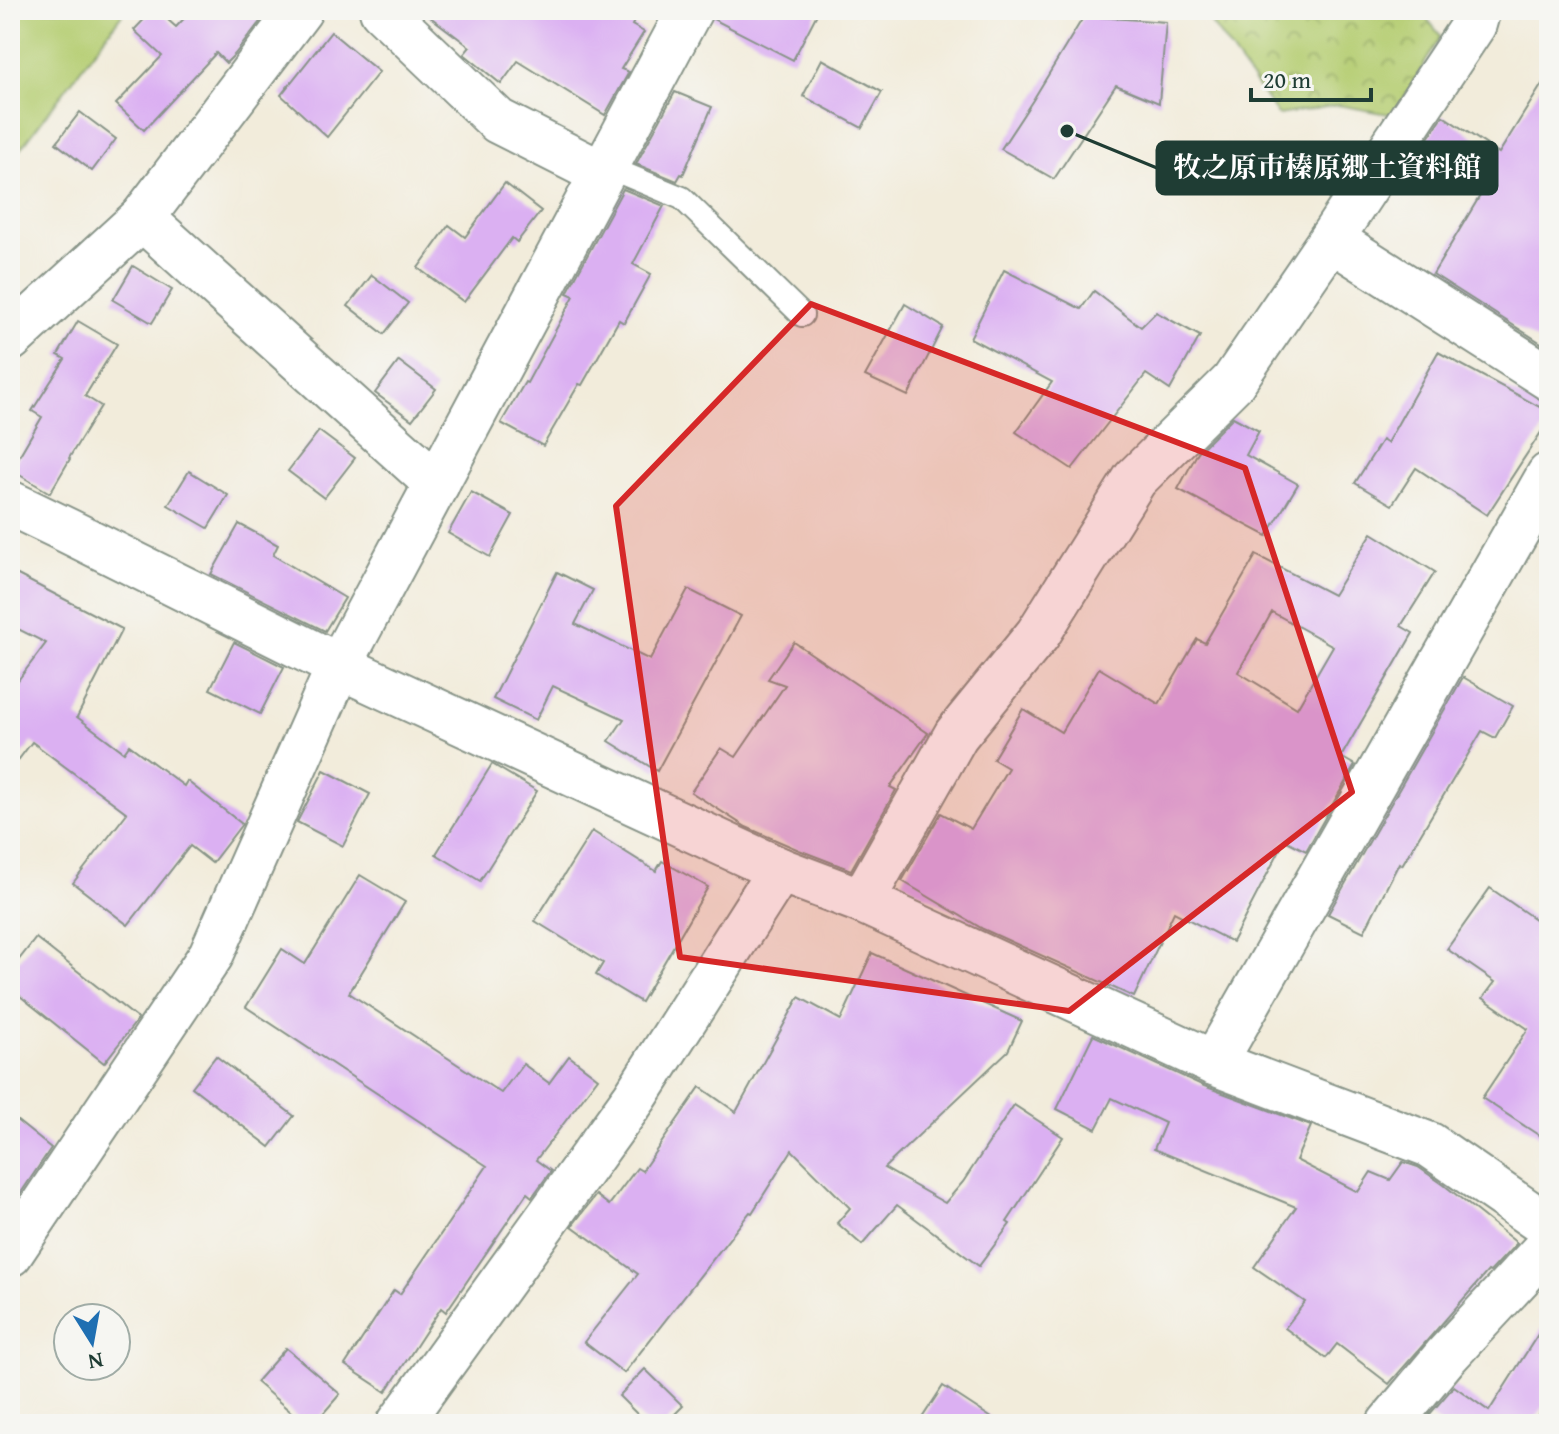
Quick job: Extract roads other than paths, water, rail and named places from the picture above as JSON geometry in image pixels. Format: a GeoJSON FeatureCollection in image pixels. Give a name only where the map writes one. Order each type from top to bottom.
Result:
{"type":"FeatureCollection","features":[{"type":"Feature","properties":{"kind":"street"},"geometry":{"type":"LineString","coordinates":[[10,339],[142,218],[300,10]]}},
{"type":"Feature","properties":{"kind":"street"},"geometry":{"type":"LineString","coordinates":[[382,10],[498,121],[603,170]]}},
{"type":"Feature","properties":{"kind":"street"},"geometry":{"type":"LineString","coordinates":[[10,1254],[211,955],[339,666],[690,10]]}},
{"type":"Feature","properties":{"kind":"street"},"geometry":{"type":"LineString","coordinates":[[862,901],[956,735],[1038,634],[1135,479],[1233,382],[1474,24],[1478,10]]}},
{"type":"Feature","properties":{"kind":"street"},"geometry":{"type":"LineString","coordinates":[[142,218],[437,484]]}},
{"type":"Feature","properties":{"kind":"street"},"geometry":{"type":"LineString","coordinates":[[1331,239],[1549,378]]}},
{"type":"Feature","properties":{"kind":"street"},"geometry":{"type":"LineString","coordinates":[[1214,1063],[1549,475]]}},
{"type":"Feature","properties":{"kind":"street"},"geometry":{"type":"LineString","coordinates":[[10,503],[339,666],[780,870],[862,901],[1214,1063],[1430,1145],[1549,1227]]}},
{"type":"Feature","properties":{"kind":"street"},"geometry":{"type":"LineString","coordinates":[[399,1424],[635,1097],[780,870]]}},
{"type":"Feature","properties":{"kind":"street"},"geometry":{"type":"LineString","coordinates":[[1389,1424],[1445,1357],[1549,1245]]}},
{"type":"Feature","properties":{"kind":"lane"},"geometry":{"type":"LineString","coordinates":[[603,170],[682,198],[802,315]]}},
{"type":"Feature","properties":{"kind":"place","name":"牧之原市榛原郷土資料館"},"geometry":{"type":"Point","coordinates":[1067,131]}}]}
